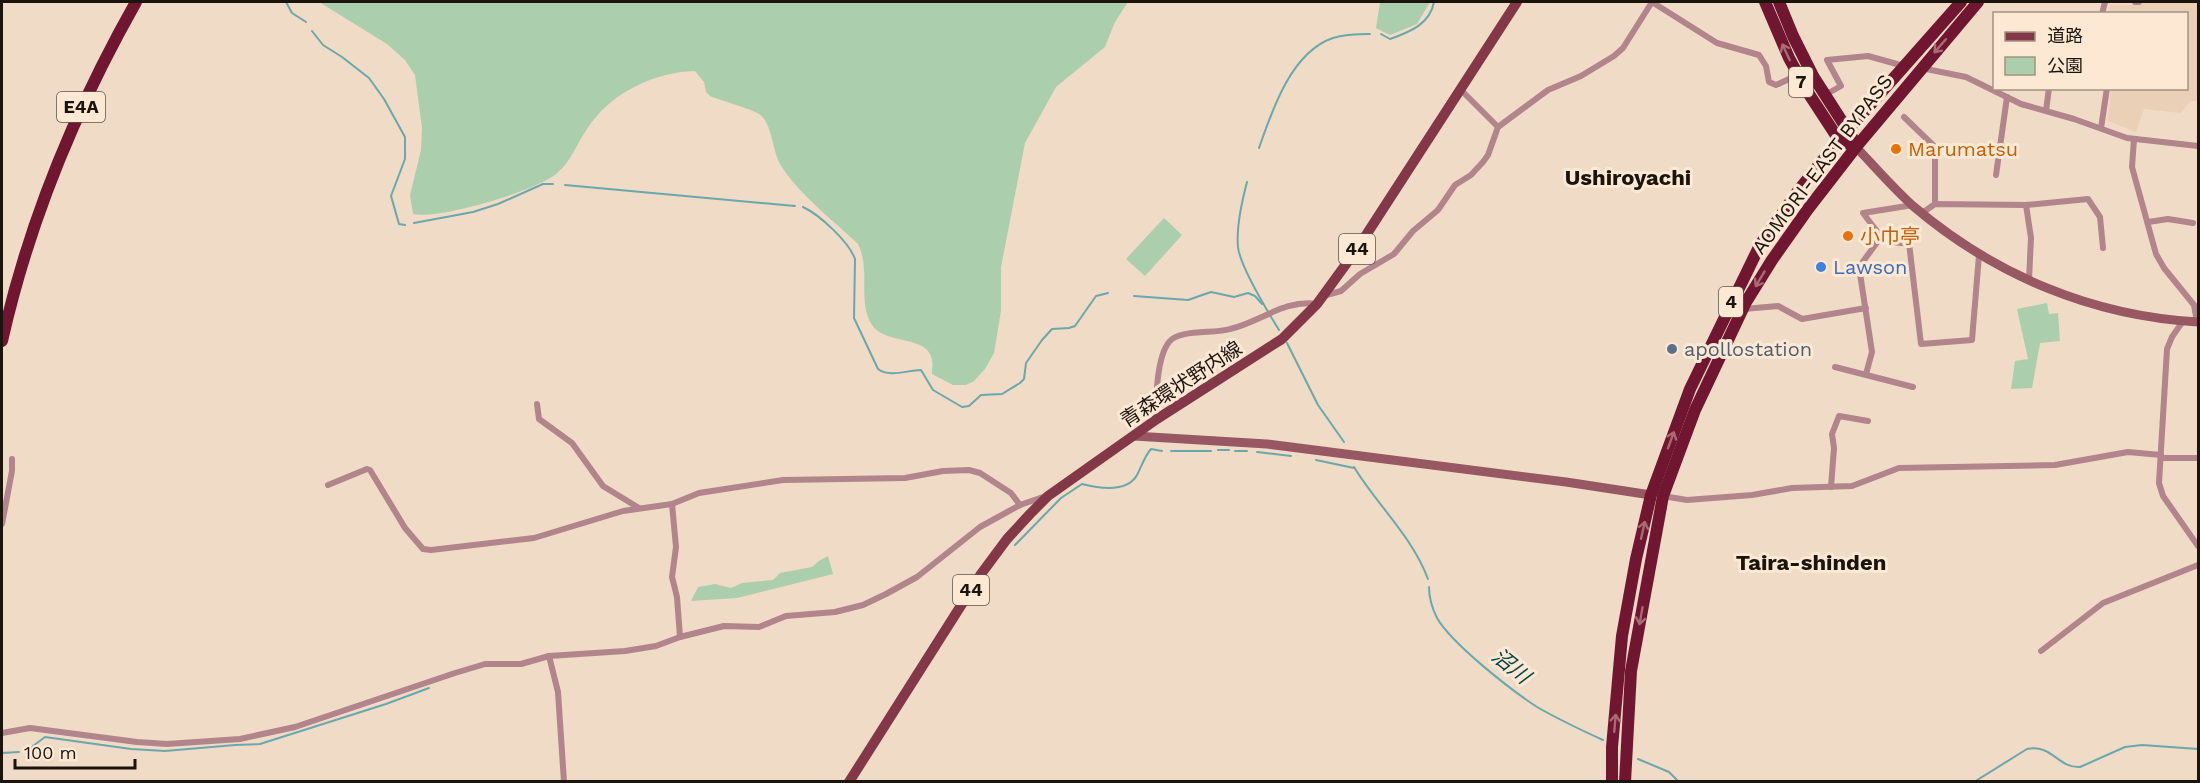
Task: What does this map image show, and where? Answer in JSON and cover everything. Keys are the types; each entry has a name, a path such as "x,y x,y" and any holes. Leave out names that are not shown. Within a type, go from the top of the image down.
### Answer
{"highway":[{"name":"E4A","path":"2,341 36,218 84,100 109,49 136,2"},
{"name":"7","path":"1765,2 1798,75 1839,140"},
{"name":"7","path":"1779,2 1802,54 1856,147"},
{"name":"AOMORI-EAST BYPASS","path":"1612,782 1612,747 1622,636 1636,559 1690,389 1760,245 1798,191 1839,140 1961,2"},
{"name":"AOMORI-EAST BYPASS","path":"1625,782 1631,671 1657,496 1695,410 1743,309 1772,260 1856,147 1978,2"},
{"path":"1839,140 1856,147"}],"main road":[{"name":"青森環状野内線","path":"849,782 981,574 1007,539 1048,496 1157,419 1282,339 1320,300 1357,249 1517,2"}],"street":[{"path":"1157,419 1155,398 1158,377 1167,344 1173,338 1182,334 1211,333 1232,329 1289,305 1320,300 1341,291 1360,274 1394,254 1413,231 1438,210 1455,185 1471,175 1483,162 1488,155 1498,127 1548,90 1581,76 1614,56 1623,48 1652,2 1717,43 1759,55 1766,66 1769,82 1776,85 1798,75"},
{"path":"1825,95 1841,86 1827,60 1868,56 1904,66"},
{"path":"1921,68 1966,77 2020,104 2134,139 2199,146"},
{"path":"1460,89 1498,127"},
{"path":"2046,111 2049,90"},
{"path":"2101,128 2107,90"},
{"path":"1996,175 2007,97"},
{"path":"1904,117 1935,147 1935,204"},
{"path":"1856,147 1877,171 1922,213 1992,263 2064,296 2104,308 2161,319 2198,322 2194,305 2164,268 2156,254 2132,167 2134,139"},
{"path":"1922,213 1935,204 2026,205 2088,199 2100,217 2103,248"},
{"path":"1913,205 1863,213 1881,237 1895,244 1909,243 1921,344 1972,340 1979,255"},
{"path":"2026,205 2031,238 2029,280"},
{"path":"2148,222 2168,219 2193,223"},
{"path":"1866,374 1872,352 1859,267 1881,237"},
{"path":"1743,309 1778,306 1802,319 1866,308"},
{"path":"2183,321 2167,349 2159,483 2163,496 2199,546"},
{"path":"1835,367 1913,387"},
{"path":"537,404 539,419 572,443 603,486 639,508"},
{"path":"1831,487 1834,448 1832,434 1839,416 1868,421"},
{"path":"1134,436 1267,444 1566,482 1687,500 1752,495 1792,488 1851,486 1899,468 2055,465 2128,452 2199,458"},
{"path":"2,524 12,471 12,459"},
{"path":"328,485 369,470 410,536 423,549 431,550 534,538 622,511 672,504 699,493 783,480 905,478 943,471 969,470 980,473 1011,493 1020,505"},
{"path":"2,733 30,728 167,744 240,739 295,727 485,664 521,664 549,656 626,651 656,646 680,637 724,626 759,627 786,616 835,612 863,605 917,577 980,526 1020,505 1048,496"},
{"path":"672,504 676,547 672,577 677,597 680,637"},
{"path":"2041,651 2103,603 2199,565"},
{"path":"549,656 558,692 564,782"}],"shaded area":[{"path":"2144,2 2198,2 2198,101 2190,101 2181,113 2144,109 2136,132 2108,121 2111,90 2188,90 2188,12 2109,12 2110,5 2141,5"}],"green space":[{"path":"319,2 1128,2 1115,22 1105,47 1056,87 1025,143 1001,267 1001,311 994,353 985,369 974,381 966,385 953,385 932,374 932,360 929,352 923,347 886,335 872,325 865,306 864,264 858,244 806,196 788,175 777,158 767,123 763,118 749,109 710,96 706,92 704,82 695,71 664,75 620,95 597,116 561,169 545,181 486,203 443,213 413,214 410,195 421,150 422,128 415,75 405,60 387,44"},
{"path":"1380,2 1430,2 1417,24 1390,35 1376,28"},
{"path":"1164,218 1182,235 1145,276 1126,259"},
{"path":"2047,303 2049,314 2058,313 2060,341 2040,343 2032,388 2011,389 2015,361 2028,359 2017,309"},
{"path":"828,556 833,574 737,598 691,601 698,587 715,584 731,588 742,583 773,580 780,573 812,567"}],"waterway":[{"path":"286,2 292,13 306,22"},
{"path":"1381,34 1390,39 1412,30 1424,22 1434,2"},
{"path":"312,31 323,45 369,78 384,99 405,137 405,159 391,196 399,224 405,225"},
{"path":"1259,148 1285,84 1306,56 1318,45 1333,38 1370,34"},
{"path":"1247,182 1241,206 1238,247 1249,277 1279,330"},
{"path":"414,223 473,212 498,204 543,184 553,184"},
{"path":"565,185 795,206"},
{"path":"803,207 833,230 852,252 855,259 854,318 878,369 888,373 921,370 933,390 962,407 969,406 981,395 1002,394 1020,383 1024,379 1026,363 1052,329 1075,326 1096,296 1108,293"},
{"path":"1134,296 1188,300 1211,292 1234,297 1248,293 1255,296 1262,304"},
{"name":"沼川","path":"1287,343 1318,405 1344,442"},
{"path":"1015,545 1061,498 1082,484 1104,488 1126,485 1137,475 1151,449 1162,451"},
{"path":"1218,450 1229,450"},
{"path":"1171,451 1211,451"},
{"path":"1235,451 1247,451"},
{"path":"1257,452 1291,456"},
{"path":"1316,460 1354,468"},
{"name":"沼川","path":"1354,467 1404,535 1428,579"},
{"name":"沼川","path":"1429,587 1431,603 1437,618 1455,640 1483,666 1537,707 1603,740"},
{"path":"25,752 45,737 131,749 165,751 260,744 429,688"},
{"path":"1974,782 2027,749 2043,750 2066,764 2080,767 2125,747 2142,745 2198,749"},
{"path":"2,753 19,752"},
{"name":"沼川","path":"1638,759 1669,772 1679,782"}],"place":[{"name":"Marumatsu","path":"1896,149"},
{"name":"小巾亭","path":"1848,236"},
{"name":"Lawson","path":"1821,267"},
{"name":"apollostation","path":"1672,349"}],"district":[{"name":"Ushiroyachi","path":"1628,177"},
{"name":"Taira-shinden","path":"1811,562"}]}
